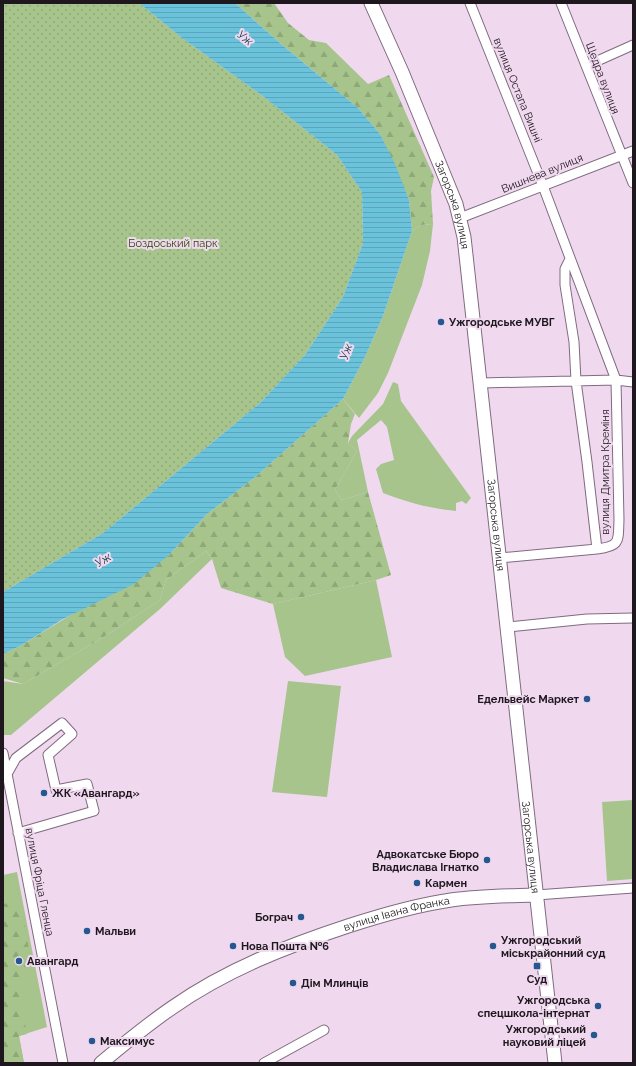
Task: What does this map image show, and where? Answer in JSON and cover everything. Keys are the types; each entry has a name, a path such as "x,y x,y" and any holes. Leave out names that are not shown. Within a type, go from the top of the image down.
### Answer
{"street":[{"name":"Загорська вулиця","path":"372,3 430,138 456,204 464,237 555,1063"},
{"name":"вулиця Остапа Вишні","path":"470,3 543,186 570,259"},
{"name":"Щедра вулиця","path":"561,3 633,183"},
{"path":"586,66 633,46"},
{"name":"Вишнева вулиця","path":"460,218 633,151"},
{"name":"вулиця Дмитра Креміня","path":"500,558 610,548 615,544 618,538 619,471 616,380 570,259"},
{"name":"вулиця Дмитра Креміня","path":"570,259 565,269 565,286 574,342 576,381 597,550"},
{"path":"481,383 616,380 633,382"},
{"path":"508,627 587,619 633,618"},
{"path":"7,774 16,758 62,723 72,734 48,755 56,790 87,784 94,811 18,833"},
{"name":"вулиця Фріца Гленца","path":"3,753 62,1063"},
{"name":"вулиця Івана Франка","path":"101,1063 136,1034 174,1006 233,972 278,951 362,922 428,904 451,900 478,897 536,895 633,888"},
{"path":"264,1063 324,1030"}],"green space":[{"name":"Боздоський парк","path":"3,3 139,3 182,38 264,97 337,155 362,192 363,243 343,297 305,355 260,403 103,533 3,592"},
{"path":"235,3 274,3 288,23 309,40 326,43 368,84 389,75 434,177 431,191 433,224 421,225 412,231 409,200 380,134 358,108 281,44"},
{"path":"433,224 430,251 422,285 388,373 378,393 359,418 343,399 365,357 383,316 412,231 421,225"},
{"path":"393,382 398,384 401,401 471,498 466,504 462,501 456,503 456,511 419,505 383,493 376,469 381,464 394,460 387,427 381,420 357,440 368,492 342,500 335,490 357,451 348,443 352,436 383,404"},
{"path":"343,399 355,414 351,424 348,443 357,451 335,490 342,500 368,492 391,575 376,580 273,604 221,588 212,559 206,551 166,580 160,600 107,635 23,684 3,678 3,654 20,646 169,555 207,514 254,478"},
{"path":"206,551 212,559 160,609 11,735 4,735 3,681 23,684 107,635 160,600 166,580"},
{"path":"376,580 392,657 305,676 285,657 273,604"},
{"path":"288,681 341,686 327,797 272,792"},
{"path":"633,800 633,879 607,881 602,802"},
{"name":"Авангард","path":"17,872 47,1027 19,1036 24,1063 3,1063 3,875"},
{"name":"Авангард","path":"20,901 34,977 17,982 27,1034 19,1036 24,1063 3,1063 3,904"}],"water":[{"name":"Уж","path":"139,3 235,3 281,44 358,108 380,134 395,164 409,200 412,231 383,316 365,357 343,399 254,478 207,514 169,555 134,584 63,619 20,646 3,654 3,592 103,533 260,403 305,355 343,297 363,243 362,192 337,155 264,97 182,38"}],"place":[{"name":"Ужгородське МУВГ","path":"441,322"},
{"name":"Едельвейс Маркет","path":"587,699"},
{"name":"ЖК «Авангард»","path":"44,793"},
{"name":"Адвокатське Бюро Владислава Ігнатко","path":"487,860"},
{"name":"Кармен","path":"417,883"},
{"name":"Бограч","path":"301,917"},
{"name":"Мальви","path":"87,931"},
{"name":"Нова Пошта №6","path":"233,946"},
{"name":"Ужгородський міськрайонний суд","path":"493,946"},
{"name":"Авангард","path":"19,961"},
{"name":"Суд","path":"537,966"},
{"name":"Дім Млинців","path":"293,983"},
{"name":"Ужгородська спецшкола-інтернат","path":"598,1006"},
{"name":"Ужгородський науковий ліцей","path":"594,1035"},
{"name":"Максимус","path":"92,1041"}]}
